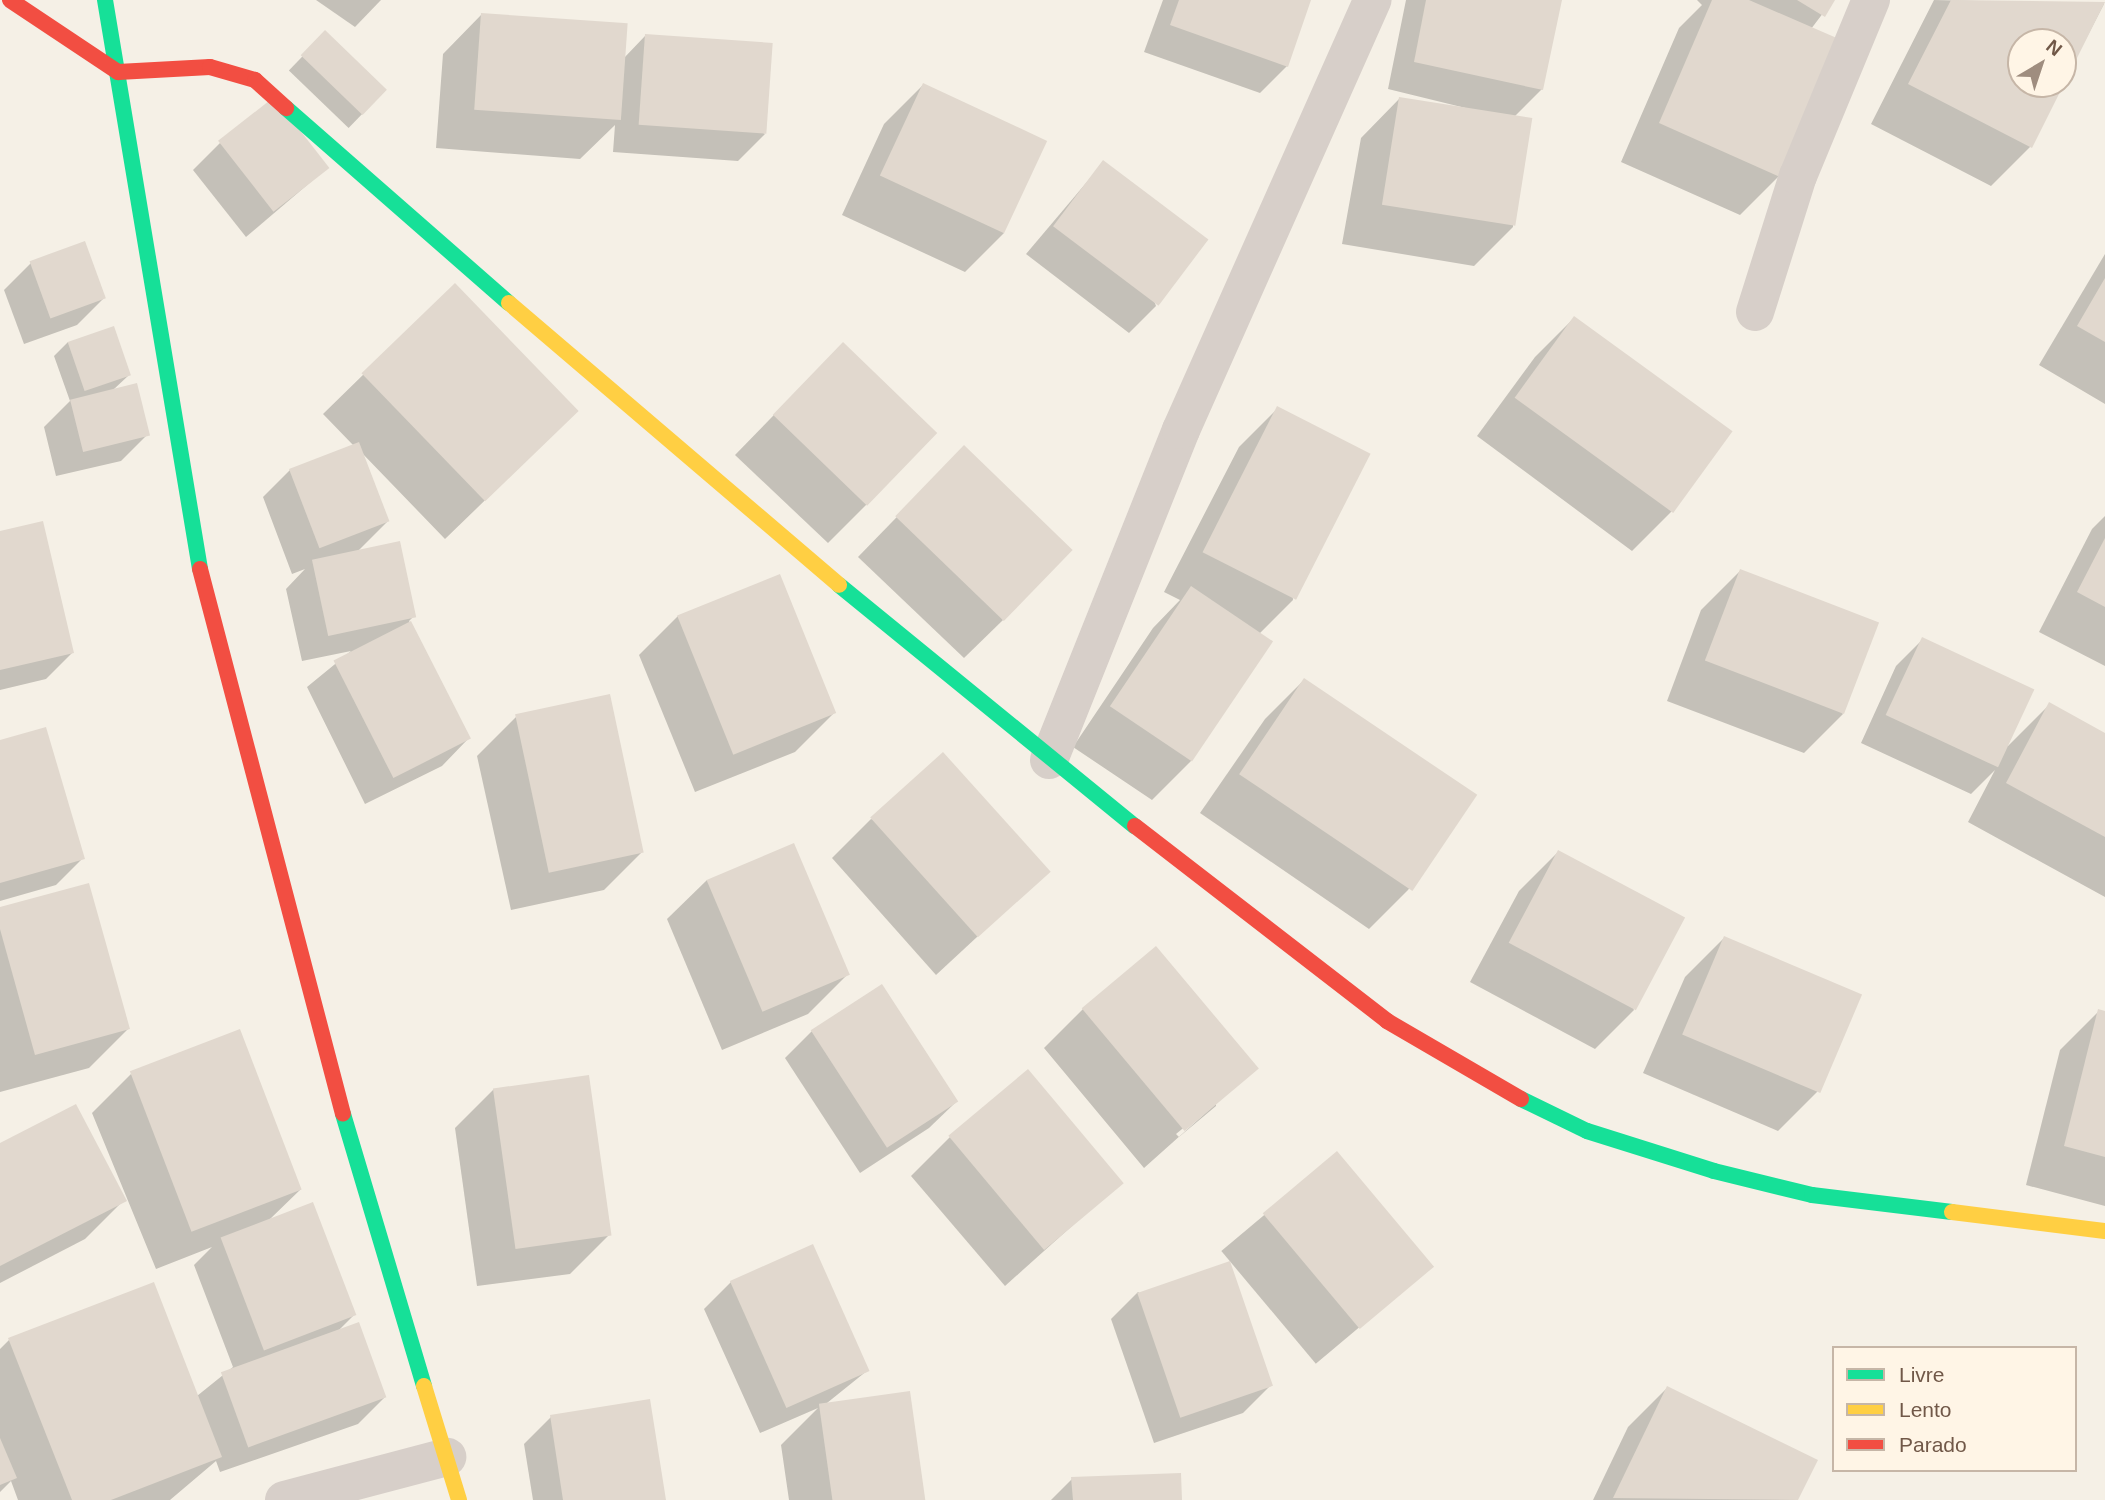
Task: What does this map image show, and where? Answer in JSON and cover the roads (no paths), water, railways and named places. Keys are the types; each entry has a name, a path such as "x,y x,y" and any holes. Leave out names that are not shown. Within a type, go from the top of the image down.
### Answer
{"street":[{"path":"10,0 118,72 210,67 255,80 665,440 1049,760 1387,1021 1468,1073 1587,1131 1812,1195 2105,1231"},
{"path":"106,0 195,550 355,1158 459,1500"},
{"path":"1049,760 1181,430 1372,0"},
{"path":"1755,312 1798,176 1871,0"},
{"path":"284,1500 447,1457"}]}
